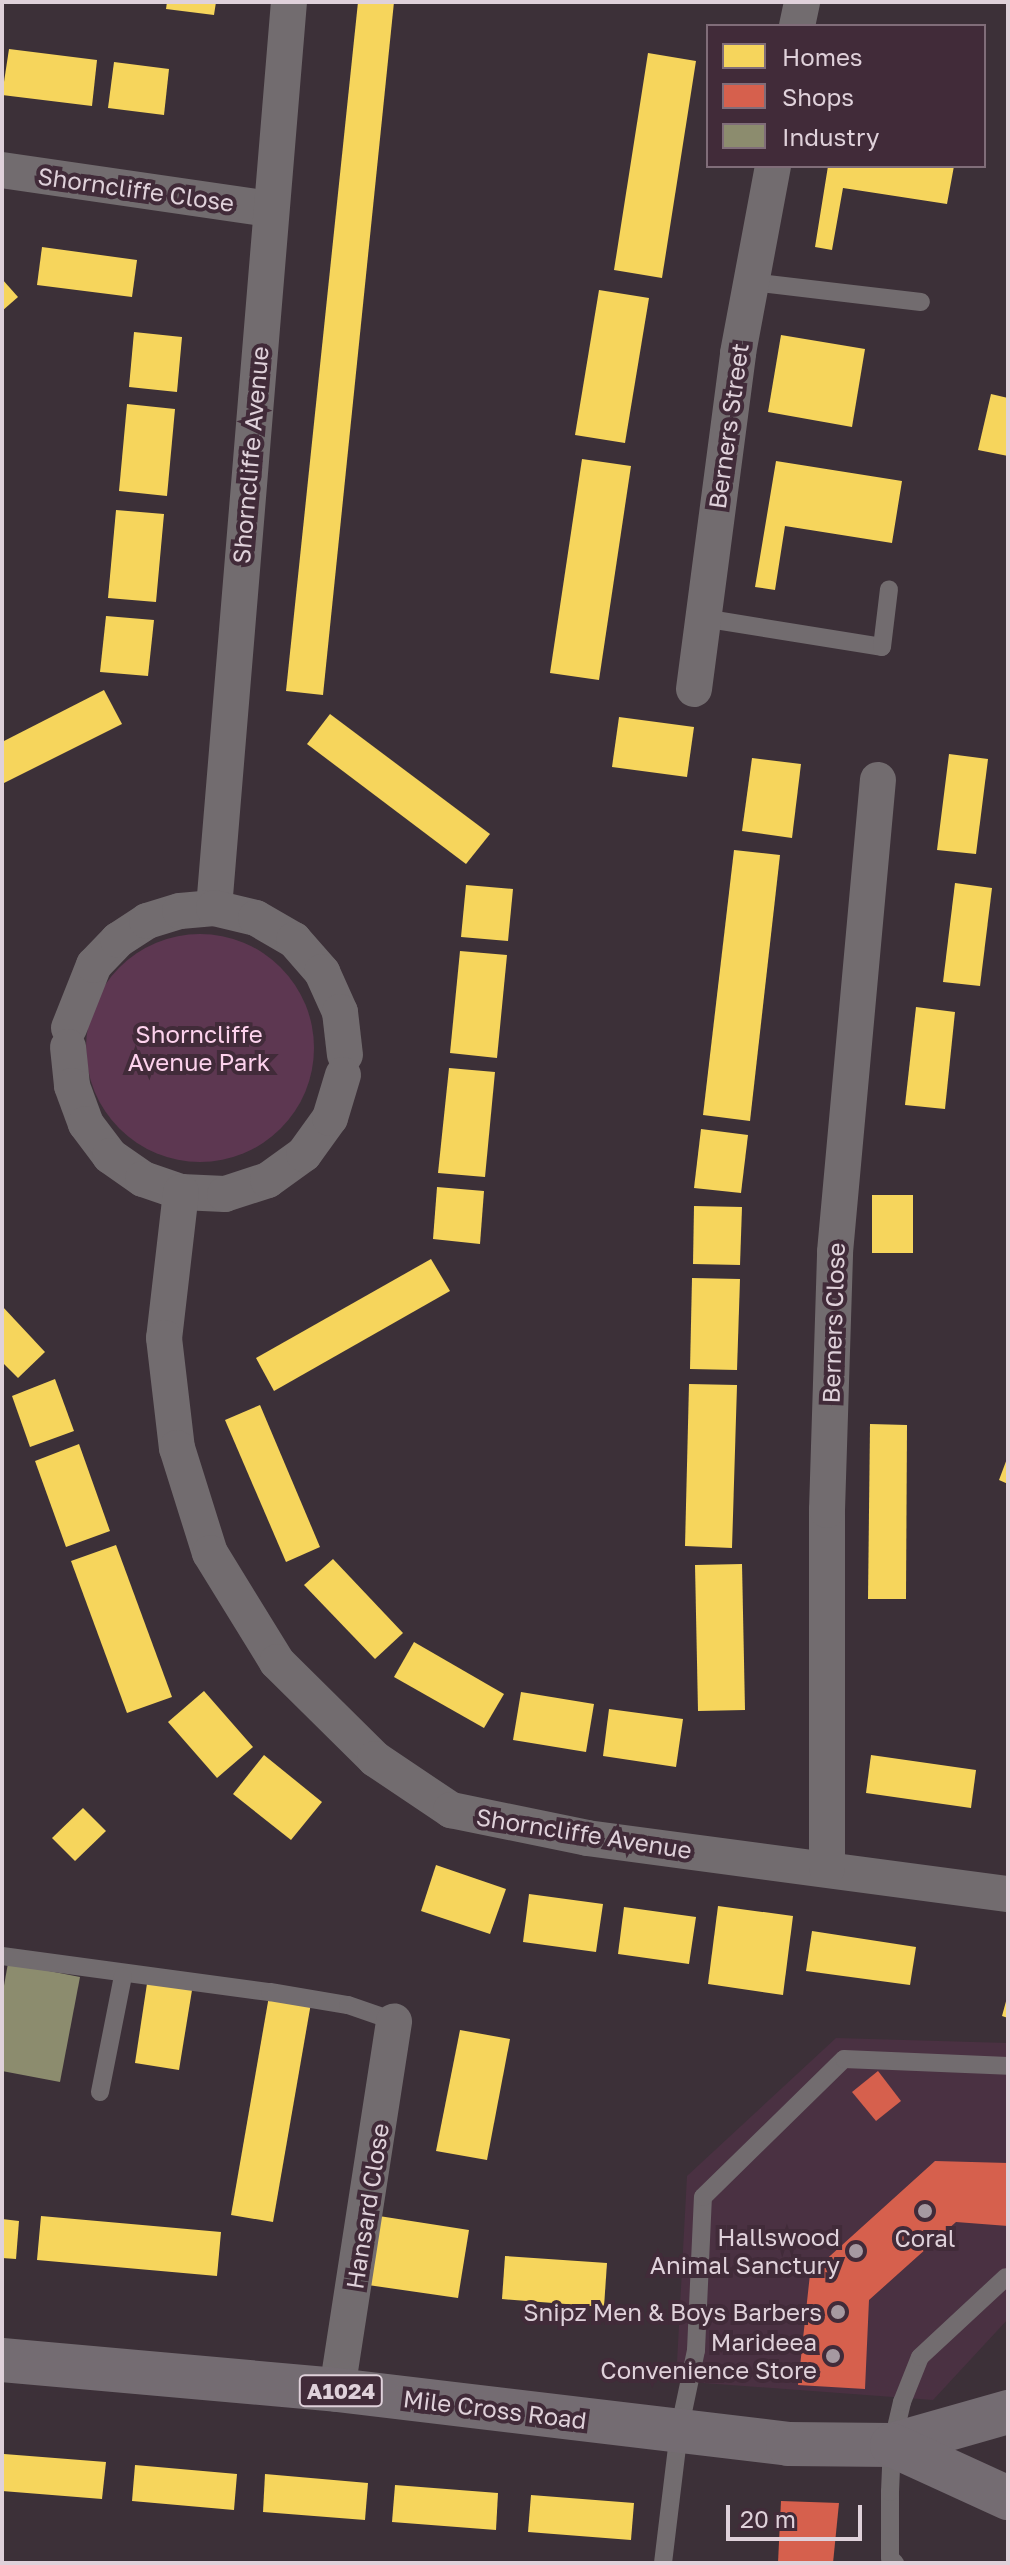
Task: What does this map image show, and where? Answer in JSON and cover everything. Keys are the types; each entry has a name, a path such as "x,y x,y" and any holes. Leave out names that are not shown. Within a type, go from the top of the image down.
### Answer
{"main road":[{"name":"Mile Cross Road","path":"2,2360 337,2390 788,2444 892,2445 1008,2412"},
{"name":"Mile Cross Road","path":"892,2445 1008,2498"}],"street":[{"name":"Shorncliffe Avenue","path":"214,908 269,209 289,2"},
{"path":"797,24 802,2"},
{"name":"Berners Street","path":"694,689 751,282 773,168"},
{"name":"Shorncliffe Close","path":"2,170 269,209"},
{"name":"Berners Close","path":"827,1868 827,1510 835,1252 878,780"},
{"path":"214,908 256,918 294,940 322,972 340,1012 344,1065 330,1118 304,1154 268,1180 239,1189 181,1192 143,1179 110,1156 86,1124 72,1086 68,1037 94,965 118,940 147,921 214,908"},
{"name":"Shorncliffe Avenue","path":"181,1192 164,1338 177,1448 210,1553 277,1662 375,1759 451,1810 587,1838 1008,1894"},
{"name":"Hansard Close","path":"337,2390 394,2021"}],"lane":[{"path":"751,282 921,302"},
{"path":"703,618 882,647 889,589"},
{"path":"2,1956 123,1976 286,1994 348,2005 394,2021"},
{"path":"100,2092 123,1976"},
{"path":"663,2563 679,2431 696,2350 703,2197 844,2059 1008,2066"},
{"path":"895,2563 890,2558 892,2445 920,2357 1006,2277"}],"shaded area":[{"path":"836,2038 1008,2043 1008,2319 933,2400 676,2381 687,2176"}],"green space":[{"name":"Shorncliffe Avenue Park","path":"200,934 244,942 281,967 306,1004 314,1048 306,1092 281,1129 244,1154 200,1162 156,1154 119,1129 94,1092 86,1048 94,1004 119,967 156,942"}],"building: Homes":[{"path":"167,2 216,2 214,15 166,9"},
{"path":"358,2 394,2 323,695 286,691"},
{"path":"9,49 97,60 92,106 2,95"},
{"path":"648,53 696,61 662,278 614,270"},
{"path":"114,62 169,69 164,115 108,108"},
{"path":"828,168 954,168 947,204 843,188 832,250 815,247"},
{"path":"42,247 137,260 132,297 37,285"},
{"path":"2,279 18,297 2,311"},
{"path":"599,290 649,298 625,443 575,435"},
{"path":"134,332 182,337 177,392 129,387"},
{"path":"781,335 865,349 852,427 768,412"},
{"path":"991,394 1008,398 1008,456 978,450"},
{"path":"127,404 175,409 167,496 119,491"},
{"path":"582,459 631,466 599,680 550,673"},
{"path":"776,461 902,481 892,543 785,526 775,590 755,587"},
{"path":"116,510 164,514 156,602 108,598"},
{"path":"106,616 154,620 148,676 100,672"},
{"path":"104,690 122,724 2,784 2,742"},
{"path":"330,714 490,834 466,864 307,744"},
{"path":"619,717 694,727 687,777 612,767"},
{"path":"949,754 988,759 976,854 937,850"},
{"path":"752,758 801,764 792,838 742,831"},
{"path":"734,850 780,855 750,1121 703,1115"},
{"path":"955,883 992,888 980,986 943,982"},
{"path":"466,885 513,889 508,941 461,937"},
{"path":"460,951 507,955 497,1058 450,1053"},
{"path":"916,1007 955,1012 945,1109 905,1105"},
{"path":"449,1068 495,1072 485,1177 438,1173"},
{"path":"701,1129 748,1135 741,1193 694,1188"},
{"path":"437,1187 484,1191 480,1244 433,1239"},
{"path":"872,1195 913,1195 913,1253 872,1253"},
{"path":"694,1206 742,1207 740,1265 693,1264"},
{"path":"431,1259 450,1291 274,1391 256,1358"},
{"path":"692,1278 740,1279 737,1370 690,1369"},
{"path":"2,1306 45,1352 18,1378 2,1362"},
{"path":"55,1379 74,1431 30,1447 12,1396"},
{"path":"689,1384 737,1385 732,1548 685,1546"},
{"path":"260,1405 320,1547 286,1562 225,1420"},
{"path":"870,1424 907,1425 906,1599 868,1599"},
{"path":"79,1444 110,1531 66,1547 35,1461"},
{"path":"1008,1456 1008,1484 999,1480"},
{"path":"116,1545 172,1697 127,1713 71,1561"},
{"path":"333,1559 403,1633 375,1659 304,1585"},
{"path":"742,1564 745,1710 698,1711 695,1565"},
{"path":"414,1642 504,1694 484,1728 394,1677"},
{"path":"204,1691 253,1747 217,1778 168,1722"},
{"path":"521,1692 594,1704 586,1752 513,1740"},
{"path":"609,1709 683,1719 676,1767 603,1756"},
{"path":"264,1755 322,1802 291,1840 233,1794"},
{"path":"871,1755 976,1770 971,1808 866,1793"},
{"path":"83,1808 106,1831 75,1861 52,1838"},
{"path":"436,1865 506,1889 490,1934 421,1911"},
{"path":"529,1894 603,1904 596,1952 523,1942"},
{"path":"718,1906 793,1916 783,1995 708,1984"},
{"path":"624,1907 696,1917 689,1964 618,1954"},
{"path":"812,1931 916,1947 910,1985 806,1971"},
{"path":"148,1977 193,1984 179,2070 135,2063"},
{"path":"1008,1994 1008,2018 1002,2016"},
{"path":"269,1996 311,2003 273,2222 231,2215"},
{"path":"460,2030 510,2039 487,2160 436,2151"},
{"path":"41,2216 221,2232 217,2276 37,2260"},
{"path":"379,2216 469,2230 458,2298 368,2285"},
{"path":"2,2219 19,2221 16,2259 2,2258"},
{"path":"505,2256 607,2263 604,2307 502,2299"},
{"path":"4,2454 106,2462 102,2499 2,2491"},
{"path":"135,2465 237,2474 234,2510 132,2501"},
{"path":"265,2474 368,2483 365,2520 263,2512"},
{"path":"395,2485 498,2493 496,2530 392,2522"},
{"path":"531,2495 634,2503 631,2540 528,2532"}],"building: Shops":[{"path":"878,2071 901,2101 876,2121 852,2092"},
{"path":"935,2161 1008,2163 1008,2226 956,2222 869,2300 865,2389 798,2385 810,2274"},
{"path":"781,2501 839,2503 833,2563 778,2563"}],"building: Industry":[{"path":"8,1963 80,1977 60,2082 2,2071 2,1997"}],"place":[{"name":"Coral","path":"925,2211"},
{"name":"Hallswood Animal Sanctury","path":"856,2251"},
{"name":"Snipz Men & Boys Barbers","path":"838,2312"},
{"name":"Marideea Convenience Store","path":"833,2356"}]}
